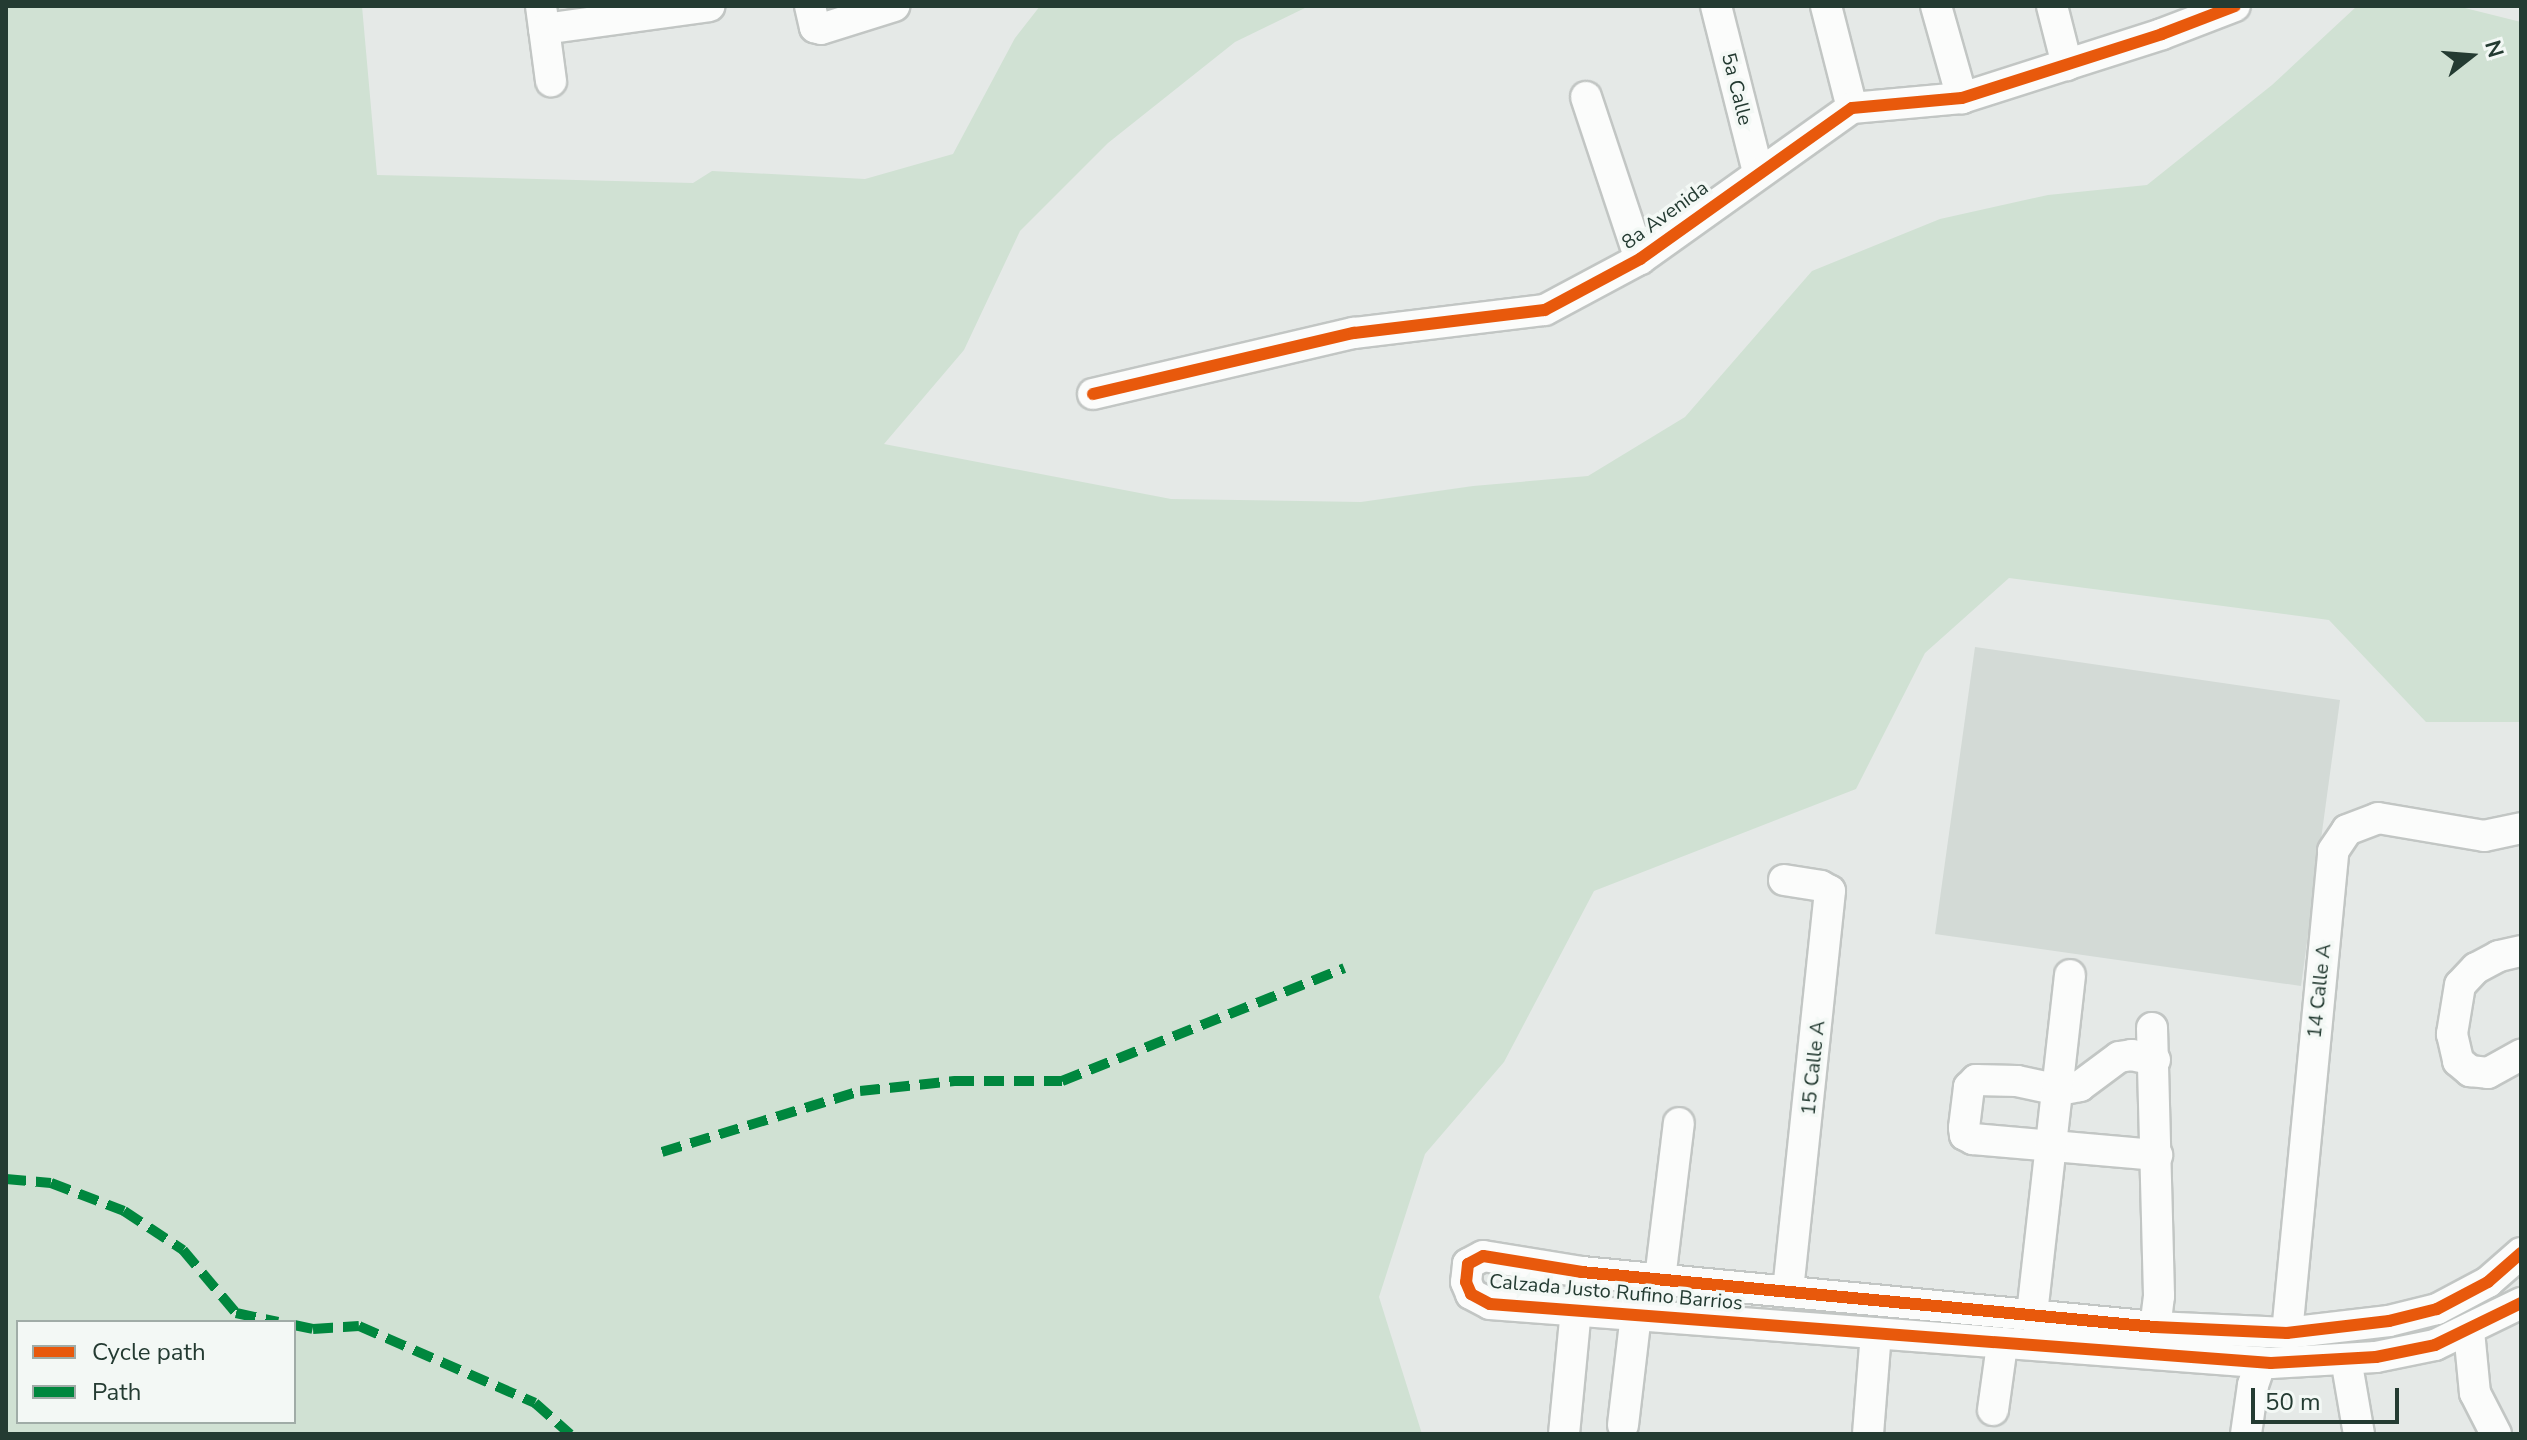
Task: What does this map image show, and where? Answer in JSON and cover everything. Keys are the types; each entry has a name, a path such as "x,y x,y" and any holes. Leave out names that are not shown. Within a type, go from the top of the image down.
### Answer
{"street":[{"path":"551,81 542,18 709,6"},
{"path":"810,6 815,27 821,29 894,6"},
{"name":"5a Calle","path":"1716,6 1758,172"},
{"path":"1826,6 1852,108"},
{"path":"1936,6 1962,98"},
{"path":"2052,6 2067,65"},
{"name":"8a Avenida","path":"1093,394 1354,333 1545,310 1640,259 1758,172 1852,108 1962,98 2067,65 2158,20 2235,6"},
{"path":"1586,97 1640,259"},
{"name":"14 Calle A","path":"2287,1333 2333,851 2347,830 2378,818 2484,836 2521,828"},
{"name":"15 Calle A","path":"1784,880 1821,886 1830,891 1788,1292"},
{"path":"2521,951 2499,956 2476,968 2460,985 2452,1034 2458,1061 2470,1071 2488,1073 2521,1055"},
{"path":"2032,1314 2070,975"},
{"path":"2152,1028 2159,1296 2155,1327"},
{"path":"2155,1060 2132,1055 2119,1057 2080,1086 2059,1090 1986,1078 1976,1080 1969,1087 1965,1135 1973,1139 2052,1148 2157,1155"},
{"path":"1660,1279 1679,1123"},
{"name":"Calzada Justo Rufino Barrios","path":"2521,1253 2488,1282 2437,1309 2389,1321 2287,1333 2155,1327 1788,1292 1582,1272 1483,1256 1468,1264 1466,1282 1478,1300 1490,1304 2002,1345 2261,1362 2346,1359 2435,1345 2521,1303"},
{"path":"1703,1321 1705,1283"},
{"path":"1564,1434 1576,1309"},
{"path":"1623,1425 1636,1315"},
{"path":"2089,1351 2091,1320"},
{"path":"2469,1331 2475,1393 2496,1434"},
{"path":"1868,1434 1876,1333"},
{"path":"1993,1410 2002,1345"},
{"path":"2346,1359 2359,1434"},
{"path":"2246,1434 2253,1385 2261,1362"}],"shaded area":[{"path":"1975,647 2340,700 2301,986 1935,934"}],"green space":[{"path":"6,6 362,6 377,175 693,183 712,171 865,179 953,154 1015,38 1040,6 1309,6 1235,42 1108,143 1020,231 964,350 884,444 1171,499 1361,502 1473,486 1588,476 1685,417 1812,271 1940,219 2048,195 2147,185 2272,85 2357,6 2461,7 2521,22 2521,722 2426,722 2329,620 2009,578 1925,653 1856,789 1594,891 1504,1062 1425,1154 1379,1297 1422,1434 6,1434"}],"marked path":[{"path":"662,1152 860,1091 954,1081 1062,1081 1344,968"},
{"path":"6,1179 51,1183 124,1211 183,1250 236,1313 269,1320"},
{"path":"296,1325 313,1329 359,1326 535,1403 570,1434"}],"cycle path":[{"path":"1093,394 1354,333 1545,310 1640,259 1852,108 1962,98 2162,34 2235,6"},
{"path":"2521,1253 2488,1282 2437,1309 2389,1321 2287,1333 2155,1327 1582,1272 1483,1256 1468,1264 1466,1282 1471,1294 1490,1304 2271,1363 2376,1357 2435,1345 2521,1303"}]}
